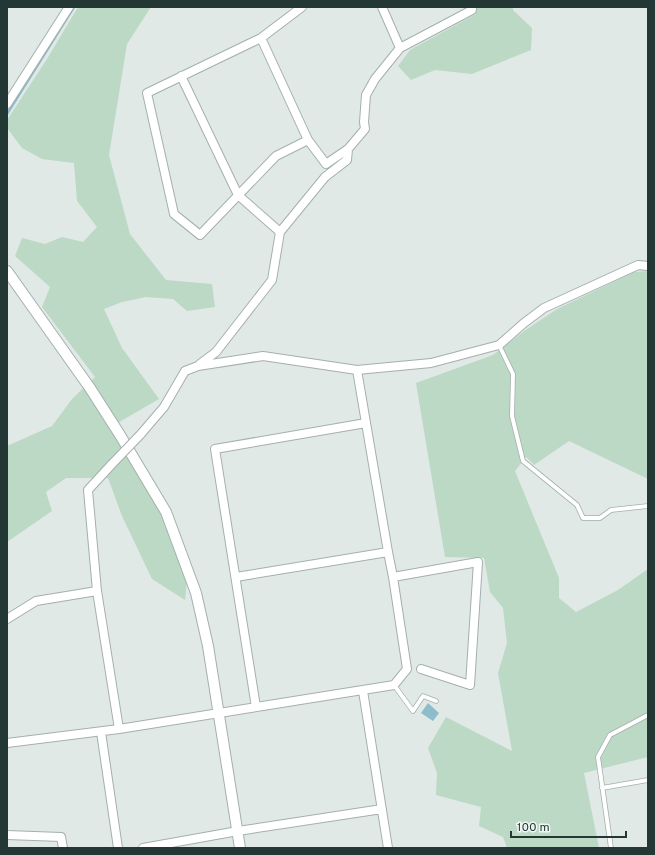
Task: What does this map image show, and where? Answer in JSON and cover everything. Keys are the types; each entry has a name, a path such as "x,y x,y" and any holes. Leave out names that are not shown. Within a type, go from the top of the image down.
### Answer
{"street":[{"path":"7,104 69,7"},
{"path":"302,7 261,38 147,92 174,214 200,235 276,156 308,140"},
{"path":"382,7 400,48"},
{"path":"261,38 308,140 326,164 348,149 365,129 364,122 366,95 376,79 400,48 472,10 472,7"},
{"path":"181,76 238,195 280,232"},
{"path":"198,366 216,352 272,280 280,232 325,177 346,160 348,149"},
{"path":"119,730 97,591 88,490 140,435 164,407 185,371 198,366 263,356 357,370 431,363 499,345 544,308 638,265 648,266"},
{"path":"7,271 90,388 166,512 196,593 208,646 240,848"},
{"path":"7,743 119,730 394,685 407,669 393,577 357,370"},
{"path":"256,707 215,449 366,423"},
{"path":"236,577 388,552"},
{"path":"393,577 478,562 470,685 421,669"},
{"path":"7,619 36,601 97,591"},
{"path":"363,691 388,848"},
{"path":"101,732 118,848"},
{"path":"143,848 238,831 382,809"},
{"path":"7,835 60,837 63,848"}],"lane":[{"path":"499,345 513,374 512,416 523,461 577,506 583,518 600,518 611,510 648,506"},
{"path":"394,685 413,711 423,696 436,700"},
{"path":"611,848 598,757 610,735 648,715"},
{"path":"602,788 648,780"}],"green space":[{"path":"78,7 151,7 127,44 109,155 130,234 166,280 212,284 215,307 187,311 173,299 146,297 122,302 104,309 122,348 159,399 109,428 157,504 187,580 185,600 152,579 122,516 108,478 66,478 46,492 52,511 7,542 7,446 52,426 72,399 95,377 42,307 50,287 15,256 22,238 45,244 62,237 83,242 97,227 77,201 74,163 42,159 22,148 7,128 7,120 47,59"},
{"path":"476,7 513,7 513,10 532,28 531,50 472,74 435,70 411,80 398,66 410,50 476,14"},
{"path":"648,271 648,479 569,441 534,465 526,457 515,471 559,578 559,598 576,612 618,590 648,569 648,757 584,773 599,848 507,848 503,837 479,826 481,807 436,795 437,773 428,748 446,717 512,751 498,673 507,643 503,608 490,592 484,558 445,557 416,383 493,355 527,329 557,309 634,272"}],"water":[{"path":"428,703 439,713 433,721 421,713"}],"waterway":[{"path":"7,114 74,7"}]}
